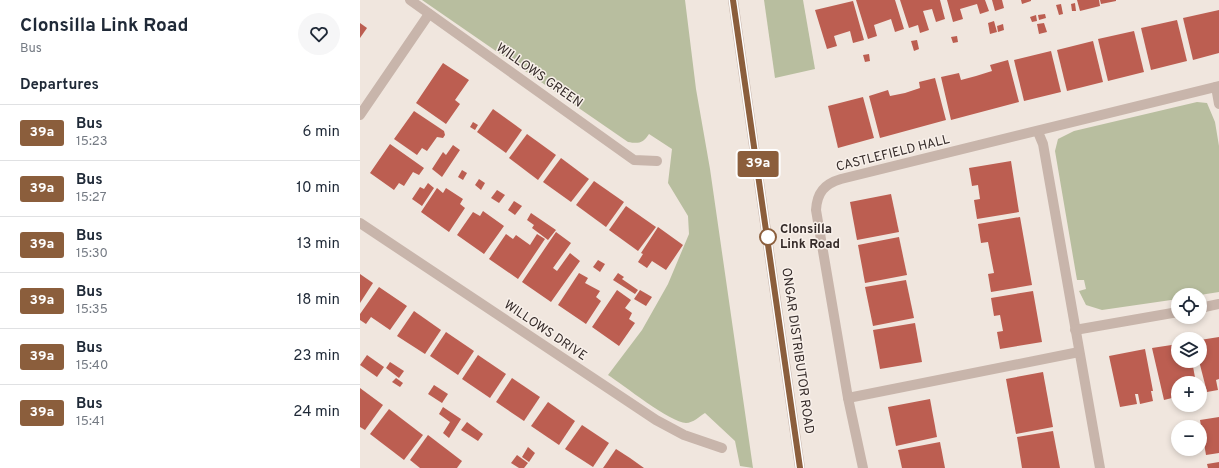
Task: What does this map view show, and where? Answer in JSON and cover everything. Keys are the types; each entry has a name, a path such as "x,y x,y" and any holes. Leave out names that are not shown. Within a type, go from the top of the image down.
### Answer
{"street":[{"name":"WILLOWS GREEN","path":"410,0 634,160 657,160"},
{"name":"ONGAR DISTRIBUTOR ROAD","path":"733,0 800,468"},
{"path":"360,115 429,14"},
{"name":"CASTLEFIELD HALL","path":"862,468 848,398 816,210 816,202 820,192 826,185 838,180 1038,132 1218,86 1219,104"},
{"path":"1038,132 1042,144 1100,468"},
{"name":"WILLOWS DRIVE","path":"360,223 656,420 684,435 722,448"},
{"path":"1207,307 1219,304"},
{"path":"1075,330 1171,313"},
{"path":"848,398 1079,352"}],"green space":[{"path":"422,0 685,0 696,89 710,169 753,468 740,466 735,441 705,413 689,423 679,421 658,410 608,375 642,330 668,284 689,234 688,216 668,183 672,149 649,134 640,142 628,142"},
{"path":"764,0 803,0 815,69 775,78"},
{"path":"1197,102 1207,103 1215,122 1219,146 1219,292 1207,294 1207,288 1171,288 1171,300 1102,310 1086,305 1079,291 1086,289 1084,280 1077,280 1055,151 1058,139 1074,131"}],"building":[{"path":"856,0 895,0 904,29 895,32 891,19 874,25 877,36 868,39"},
{"path":"900,0 940,0 945,19 936,22 932,9 923,11 929,30 920,33 918,25 909,28"},
{"path":"947,0 985,0 989,11 980,14 977,4 960,9 963,19 953,22"},
{"path":"992,0 1002,0 1004,8 995,11"},
{"path":"1021,0 1031,0 1031,1 1022,4"},
{"path":"1077,0 1099,0 1100,6 1080,11"},
{"path":"1100,0 1116,0 1116,1 1101,4"},
{"path":"853,1 864,40 853,43 850,31 834,36 837,46 827,49 815,10"},
{"path":"1075,3 1076,11 1072,11 1071,4"},
{"path":"1061,4 1063,14 1059,15 1056,5"},
{"path":"1219,10 1219,53 1193,60 1183,18"},
{"path":"1045,14 1046,18 1039,20 1038,15"},
{"path":"1036,15 1037,21 1032,22 1030,17"},
{"path":"1177,20 1187,61 1151,70 1141,28"},
{"path":"994,21 997,32 990,34 988,23"},
{"path":"360,23 367,28 360,38"},
{"path":"1044,23 1047,32 1039,34 1037,24"},
{"path":"1003,24 1004,30 998,32 997,26"},
{"path":"1134,31 1144,72 1108,81 1098,39"},
{"path":"957,36 958,42 953,43 951,37"},
{"path":"917,40 919,49 914,51 911,41"},
{"path":"1093,41 1103,82 1067,91 1057,50"},
{"path":"1051,51 1061,92 1024,101 1014,60"},
{"path":"869,54 870,61 865,62 863,55"},
{"path":"1008,60 1019,102 951,120 941,77 959,73 961,80 992,71 990,65"},
{"path":"443,63 469,80 455,100 460,104 446,124 416,103"},
{"path":"935,78 946,120 880,138 869,96 888,90 890,96 905,93 920,88 919,82"},
{"path":"863,97 874,138 838,148 828,106"},
{"path":"493,109 522,130 506,153 477,132"},
{"path":"414,111 444,131 445,135 443,138 437,137 427,151 422,148 417,155 394,139"},
{"path":"473,122 478,125 475,130 470,127"},
{"path":"527,134 556,155 538,180 509,158"},
{"path":"390,144 424,168 419,175 413,172 404,186 399,183 394,190 370,173"},
{"path":"453,145 460,150 442,177 432,169 443,152 446,155"},
{"path":"561,158 589,179 571,202 543,182"},
{"path":"1011,161 1019,212 977,219 974,200 980,199 978,185 972,186 969,168"},
{"path":"462,170 467,173 463,180 458,177"},
{"path":"479,179 485,183 481,190 475,185"},
{"path":"594,181 624,202 606,227 576,205"},
{"path":"428,183 434,188 422,206 412,199 420,187 424,189"},
{"path":"437,188 443,193 446,188 463,199 460,204 465,208 449,232 421,212"},
{"path":"497,190 505,195 499,203 491,198"},
{"path":"891,194 899,232 857,240 850,202"},
{"path":"514,201 522,206 515,215 508,210"},
{"path":"626,206 656,227 638,251 609,230"},
{"path":"483,211 504,226 484,254 457,235 473,212 480,216"},
{"path":"531,213 556,230 548,240 532,228 534,225 527,220"},
{"path":"1020,217 1032,285 991,292 988,274 994,273 988,242 981,243 978,224"},
{"path":"658,227 683,245 666,270 652,261 647,268 638,262 643,254 641,253"},
{"path":"556,232 571,243 553,268 557,271 570,253 580,261 551,302 522,282"},
{"path":"506,234 513,239 516,235 530,245 537,234 545,239 518,279 489,259"},
{"path":"899,237 907,275 865,283 858,245"},
{"path":"598,260 605,264 600,272 593,267"},
{"path":"579,273 588,278 585,283 600,291 596,297 601,301 586,324 558,305"},
{"path":"618,273 624,277 622,279 638,290 635,294 613,280"},
{"path":"360,274 373,283 360,303"},
{"path":"906,280 914,318 873,326 865,287"},
{"path":"379,287 407,306 390,330 371,317 366,324 360,320 360,314"},
{"path":"617,290 631,300 625,308 632,313 629,319 635,323 619,346 592,327"},
{"path":"640,290 652,297 646,306 634,299"},
{"path":"1033,291 1042,342 1000,349 997,332 1003,331 1000,315 994,316 991,298"},
{"path":"414,311 441,330 425,354 397,336"},
{"path":"915,323 922,362 880,369 873,330"},
{"path":"446,332 474,351 458,375 430,356"},
{"path":"1219,337 1219,379 1216,380 1218,390 1207,392 1207,376 1203,376 1201,368 1207,368 1207,339"},
{"path":"1171,345 1171,368 1193,368 1195,376 1171,376 1171,398 1164,400 1152,348"},
{"path":"1145,349 1153,391 1151,391 1153,401 1140,404 1138,394 1135,394 1137,404 1120,407 1109,356"},
{"path":"367,355 384,367 377,377 360,365"},
{"path":"478,355 506,374 490,398 462,379"},
{"path":"390,362 404,371 399,378 386,368"},
{"path":"1043,372 1053,427 1016,434 1006,379"},
{"path":"396,378 403,383 400,387 392,382"},
{"path":"512,378 540,397 524,421 496,402"},
{"path":"434,385 448,394 442,403 428,394"},
{"path":"360,388 383,405 365,430 360,427"},
{"path":"930,399 937,437 896,446 888,407"},
{"path":"548,402 575,421 559,445 531,426"},
{"path":"443,407 461,419 449,438 443,433 450,422 439,414"},
{"path":"389,409 423,435 404,460 370,434"},
{"path":"1219,417 1219,453 1207,455 1207,420 1200,420"},
{"path":"467,422 483,434 478,441 461,430"},
{"path":"582,425 609,443 593,467 565,449"},
{"path":"1053,431 1060,468 1022,468 1017,437"},
{"path":"428,435 462,461 457,468 420,468 410,460"},
{"path":"940,442 945,468 902,468 898,450"},
{"path":"528,447 535,453 529,462 522,457"},
{"path":"616,449 630,458 644,468 603,468"},
{"path":"517,455 528,463 524,468 519,468 511,463"},
{"path":"1219,462 1219,468 1208,468 1207,464"}],"bus line":[{"name":"39a","path":"733,0 800,468"}],"place":[{"name":"Clonsilla Link Road","path":"768,237"}]}
